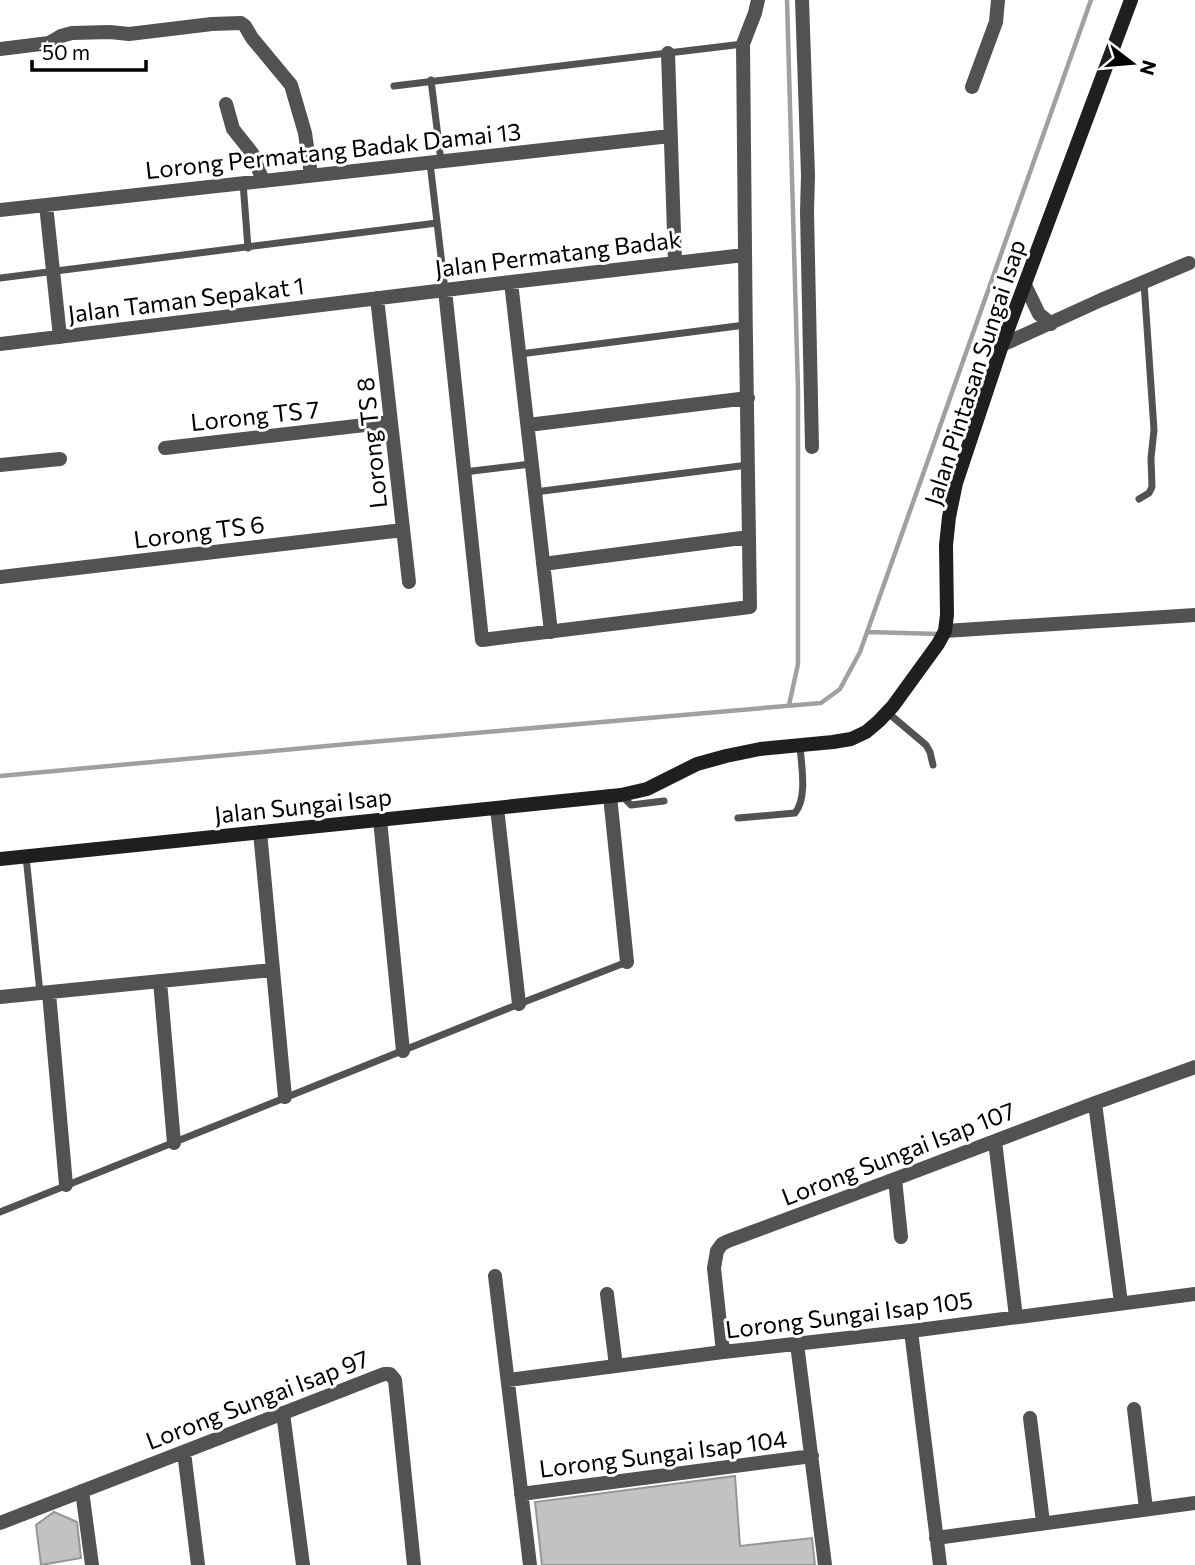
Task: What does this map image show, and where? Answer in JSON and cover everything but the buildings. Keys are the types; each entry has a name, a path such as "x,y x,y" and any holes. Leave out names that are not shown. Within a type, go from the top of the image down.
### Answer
{"street":[{"path":"445,290 482,640 750,607 743,44 758,0"},
{"path":"802,0 812,447"},
{"path":"972,87 996,22 998,0"},
{"name":"Jalan Pintasan Sungai Isap","path":"616,795 647,789 697,764 726,756 760,749 833,742 866,732 887,712 932,653 945,631 948,517 956,483 1002,345 1130,0"},
{"path":"0,49 49,43 72,33 129,34 240,23 291,85 305,133 311,175"},
{"path":"668,53 674,262"},
{"path":"226,104 233,128 252,153 263,181"},
{"name":"Lorong Permatang Badak Damai 13","path":"0,211 670,136"},
{"path":"47,205 60,337"},
{"name":"Jalan Permatang Badak","path":"377,299 744,255"},
{"path":"1002,345 1189,263"},
{"path":"511,282 551,632"},
{"path":"1025,285 1039,314 1051,324"},
{"name":"Jalan Taman Sepakat 1","path":"0,344 377,299"},
{"name":"Lorong TS 8","path":"377,299 409,582"},
{"path":"528,425 748,398"},
{"name":"Lorong TS 7","path":"165,448 391,422"},
{"path":"0,465 60,460"},
{"name":"Lorong TS 6","path":"0,577 403,530"},
{"path":"543,564 749,537"},
{"path":"945,631 1195,615"},
{"path":"616,795 627,962"},
{"name":"Jalan Sungai Isap","path":"0,859 616,795"},
{"path":"497,808 519,1003"},
{"path":"380,820 403,1051"},
{"path":"260,832 285,1097"},
{"path":"0,997 272,970"},
{"path":"160,981 174,1143"},
{"path":"45,993 66,1185"},
{"name":"Lorong Sungai Isap 107","path":"723,1352 713,1268 717,1251 722,1244 1195,1067"},
{"path":"1095,1103 1121,1303"},
{"path":"995,1141 1016,1317"},
{"path":"895,1179 901,1237"},
{"path":"495,1276 530,1565"},
{"path":"607,1294 617,1366"},
{"name":"Lorong Sungai Isap 105","path":"508,1380 1195,1294"},
{"path":"911,1331 940,1565"},
{"path":"797,1344 825,1565"},
{"name":"Lorong Sungai Isap 97","path":"0,1523 384,1374 390,1374 395,1380 414,1565"},
{"path":"1134,1409 1146,1509"},
{"path":"283,1413 303,1565"},
{"path":"1030,1418 1043,1522"},
{"path":"184,1452 198,1565"},
{"name":"Lorong Sungai Isap 104","path":"521,1494 812,1457"},
{"path":"82,1491 92,1565"},
{"path":"936,1538 1195,1503"}],"lane":[{"path":"394,86 743,44"},
{"path":"431,80 437,223 445,290"},
{"path":"243,183 248,248"},
{"path":"0,278 437,223"},
{"path":"1139,499 1149,493 1152,487 1154,430 1144,282"},
{"path":"520,354 746,325"},
{"path":"464,472 532,464"},
{"path":"535,492 749,465"},
{"path":"887,712 926,745 933,765"},
{"path":"738,818 795,813 803,797 800,745"},
{"path":"616,795 631,805 664,801"},
{"path":"26,856 45,993"},
{"path":"0,1212 627,962"}],"waterway":[{"path":"787,0 798,390 798,664 789,705"},
{"path":"0,776 821,703 840,689 860,652 1091,0"},
{"path":"868,632 939,634"}]}
